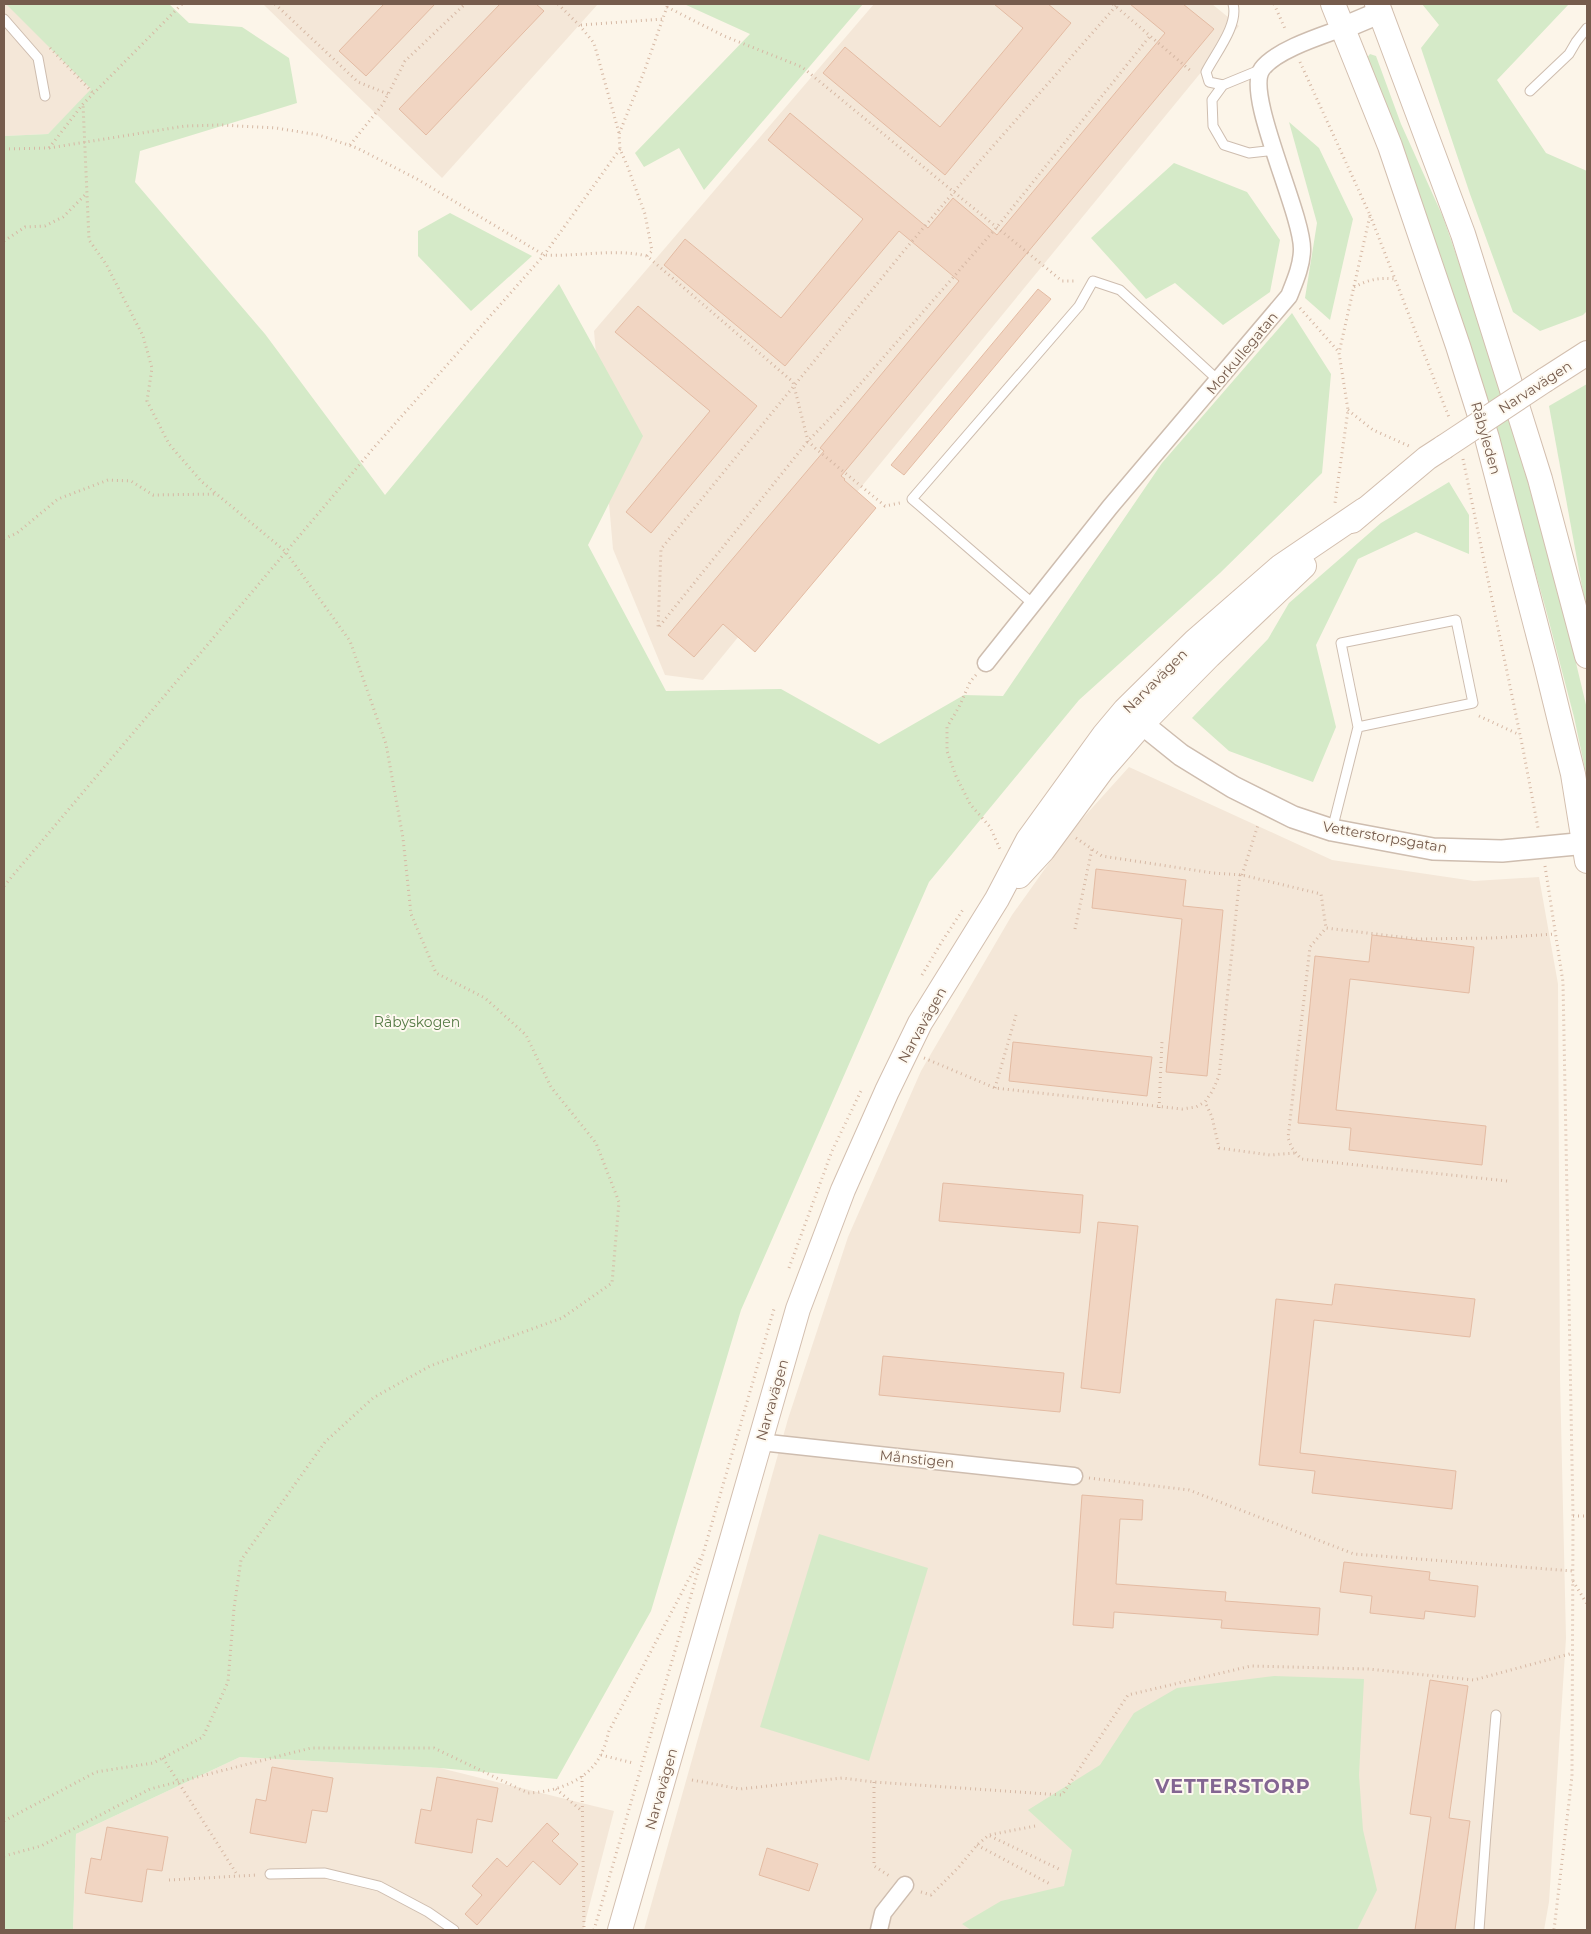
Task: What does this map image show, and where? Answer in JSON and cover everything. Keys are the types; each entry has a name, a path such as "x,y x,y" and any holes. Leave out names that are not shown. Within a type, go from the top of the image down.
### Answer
{"main road":[{"name":"Råbyleden","path":"1333,4 1390,146 1487,438 1544,655 1570,765 1586,849"},
{"path":"1379,8 1463,234 1540,479 1587,656"},
{"name":"Narvavägen","path":"620,1930 798,1308 843,1190 887,1090 920,1023 997,899 1028,840 1104,735 1134,717 1209,656 1364,510 1427,458 1587,353"},
{"name":"Narvavägen","path":"997,899 1043,850 1102,770 1134,717"}],"street":[{"path":"1262,69 1293,47 1343,28 1379,8"},
{"name":"Morkullegatan","path":"986,662 1110,507 1219,381 1289,296 1298,274 1302,248 1294,213 1261,105 1258,86 1262,69"},
{"name":"Vetterstorpsgatan","path":"1134,717 1181,755 1233,787 1293,818 1332,830 1433,849 1502,851 1586,849"},
{"name":"Månstigen","path":"760,1442 1074,1476"},
{"path":"879,1930 884,1913 905,1886"}],"lane":[{"path":"1222,85 1209,82 1206,72 1232,27 1233,4"},
{"path":"4,18 38,58 46,96"},
{"path":"1530,91 1569,54 1587,28"},
{"path":"1262,69 1222,85 1212,100 1213,126 1224,145 1249,154 1275,150"},
{"path":"1032,603 912,500 1078,306 1093,281 1120,290 1219,381"},
{"path":"1332,830 1358,727 1341,643 1456,620 1473,703 1358,727"},
{"path":"1479,1930 1496,1715"},
{"path":"270,1874 325,1874 379,1886 428,1912 454,1930"}],"path":[{"path":"48,148 84,104 182,4"},
{"path":"274,4 358,82 388,94"},
{"path":"350,145 383,104 405,61 465,4"},
{"path":"558,4 594,43 619,134 620,149 628,165 645,214 652,251 648,256"},
{"path":"1274,4 1370,215 1339,353 1348,410 1335,506"},
{"path":"619,134 668,5 724,36 802,66 953,193 1062,281 1093,281"},
{"path":"1150,36 997,227 835,413 808,441 658,628 661,549 903,252 1115,5 1190,71 1209,82"},
{"path":"580,26 663,19"},
{"path":"4,1821 96,1772 153,1763 204,1737 228,1682 234,1608 242,1560 325,1442 373,1398 430,1366 562,1318 612,1283 618,1202 596,1143 551,1087 526,1035 484,998 436,973 411,914 403,838 386,744 350,642 285,551 201,481 169,444 147,401 152,368 143,336 106,264 89,240 84,104"},
{"path":"4,149 48,148 185,126 221,124 276,128 319,135 350,145 418,179 544,255 565,256 634,252 648,256 793,382 808,441 886,506 912,500"},
{"path":"4,886 285,551 544,255 620,149"},
{"path":"4,241 26,227 45,226 62,216 86,193"},
{"path":"1354,287 1370,280 1395,279"},
{"path":"1289,296 1339,353"},
{"path":"1348,410 1373,430 1409,446"},
{"path":"4,539 17,533 58,499 108,480 131,480 153,495 217,494"},
{"path":"986,662 970,682 960,707 947,727 947,751 956,776 970,804 990,827 1002,852"},
{"path":"1458,706 1520,735"},
{"path":"908,1049 926,1059 995,1088 1159,1108 1182,1109 1196,1107 1205,1102 1219,1076 1241,875 1258,825"},
{"path":"1060,826 1102,856 1213,873 1241,875 1321,894 1326,928 1310,947 1288,1138 1292,1148 1300,1158 1507,1181"},
{"path":"1076,929 1092,849"},
{"path":"1326,928 1417,939 1493,938 1555,934"},
{"path":"995,1088 1016,1015"},
{"path":"1159,1108 1162,1040"},
{"path":"1205,1102 1212,1117 1219,1148 1270,1155 1296,1153"},
{"path":"1074,1476 1189,1490 1354,1554 1573,1571"},
{"path":"1554,1930 1572,1776 1574,1653 1573,1516 1587,1516"},
{"path":"4,1856 41,1846 150,1789 311,1748 434,1748 528,1793 556,1789 569,1784 582,1776 601,1755 609,1731 703,1550 594,1930"},
{"path":"1573,1581 1587,1604"},
{"path":"692,1780 740,1789 842,1778 874,1782 1062,1794 1128,1695 1251,1666 1368,1669 1474,1680 1574,1653"},
{"path":"601,1755 633,1763"},
{"path":"163,1758 238,1876"},
{"path":"582,1776 584,1930"},
{"path":"874,1782 874,1866 905,1886 931,1895 958,1868 977,1845 990,1835 1035,1826"},
{"path":"556,1789 582,1811"},
{"path":"990,1835 1059,1869"},
{"path":"977,1845 1050,1884"},
{"path":"169,1880 270,1874"}],"shaded area":[{"path":"4,4 7,4 92,89 48,134 4,136"},
{"path":"263,4 598,4 442,178"},
{"path":"874,4 1212,4 1239,26 703,680 665,675 613,549 594,331"},
{"path":"1129,767 1332,860 1474,881 1539,877 1558,984 1560,1378 1566,1638 1549,1902 1544,1930 644,1930 788,1419 848,1237 921,1071 1012,915 1074,828"},
{"path":"240,1757 440,1768 614,1811 583,1930 73,1930 76,1834"}],"green space":[{"name":"Råbyskogen","path":"6,4 169,4 189,23 242,27 289,58 297,103 140,151 135,182 265,334 385,495 559,284 643,436 588,545 666,691 781,689 879,744 964,695 1003,696 1162,463 1292,313 1331,374 1322,473 1220,573 1079,700 929,882 741,1310 651,1611 557,1779 440,1768 240,1757 76,1834 73,1930 4,1930 4,136 48,134 91,89"},
{"path":"684,4 863,4 704,190 679,148 644,167 635,153 750,34"},
{"path":"1422,4 1569,4 1497,80 1546,153 1587,171 1587,311 1583,315 1540,331 1513,312 1470,194 1421,48 1439,25"},
{"path":"1370,54 1376,56 1401,124 1443,217 1466,283 1524,468 1566,621 1587,709 1587,778 1574,717 1546,610 1497,436 1366,59"},
{"path":"1289,122 1319,148 1353,219 1330,320 1305,298 1317,223"},
{"path":"1174,163 1247,192 1280,240 1270,292 1223,325 1175,283 1146,299 1091,238"},
{"path":"450,213 532,256 471,311 418,256 418,231"},
{"path":"1587,384 1587,614 1549,406"},
{"path":"1449,482 1469,515 1469,554 1416,532 1358,559 1316,645 1336,727 1313,782 1229,751 1192,718 1268,639 1289,603 1381,523"},
{"path":"819,1534 928,1568 869,1761 760,1727"},
{"path":"1274,1676 1364,1679 1359,1775 1363,1830 1377,1890 1357,1930 971,1930 962,1924 1001,1901 1064,1886 1072,1850 1028,1810 1100,1765 1134,1713 1177,1688"}],"building":[{"path":"384,4 435,4 366,76 339,51"},
{"path":"500,4 536,4 544,11 426,135 399,109"},
{"path":"994,4 1048,4 1071,23 945,175 823,73 845,47 940,127 1023,28"},
{"path":"1130,4 1183,4 1214,29 841,476 876,508 755,652 723,624 694,657 668,635 824,451 820,448 959,281 899,231 785,366 664,265 685,239 781,318 863,219 768,140 790,113 928,228 953,198 997,235 1165,33"},
{"path":"1038,289 1051,299 904,475 891,465"},
{"path":"638,306 757,406 651,533 626,512 710,411 615,332"},
{"path":"1096,869 1186,880 1183,906 1223,910 1207,1076 1166,1072 1182,919 1092,908"},
{"path":"1372,935 1474,947 1469,993 1350,979 1336,1110 1486,1126 1482,1165 1349,1150 1351,1128 1298,1123 1315,956 1369,962"},
{"path":"1013,1042 1152,1057 1147,1096 1009,1081"},
{"path":"943,1183 1083,1195 1080,1233 939,1221"},
{"path":"1098,1222 1138,1226 1120,1393 1081,1388"},
{"path":"1335,1284 1475,1299 1470,1337 1314,1320 1300,1453 1456,1471 1452,1509 1312,1493 1315,1471 1259,1465 1276,1299 1332,1305"},
{"path":"883,1356 1064,1373 1060,1412 879,1395"},
{"path":"1082,1495 1143,1500 1142,1520 1120,1519 1116,1584 1226,1592 1225,1601 1320,1608 1318,1635 1221,1628 1222,1620 1114,1612 1113,1628 1073,1625"},
{"path":"1344,1562 1430,1572 1429,1580 1478,1586 1475,1617 1425,1611 1424,1619 1370,1613 1372,1596 1340,1592"},
{"path":"1430,1680 1468,1686 1449,1818 1470,1821 1455,1930 1415,1930 1431,1817 1410,1814"},
{"path":"272,1767 333,1778 327,1812 312,1810 306,1843 250,1833 256,1799 266,1801"},
{"path":"437,1777 498,1788 492,1822 477,1819 472,1853 415,1843 421,1809 431,1811"},
{"path":"547,1823 559,1834 552,1841 578,1864 560,1885 533,1861 477,1925 465,1914 482,1895 472,1886 497,1858 507,1867"},
{"path":"107,1827 168,1837 162,1871 147,1869 142,1902 85,1893 91,1858 101,1860"},
{"path":"767,1848 818,1864 809,1891 759,1875"}],"district":[{"name":"VETTERSTORP","path":"1233,1786"}]}
